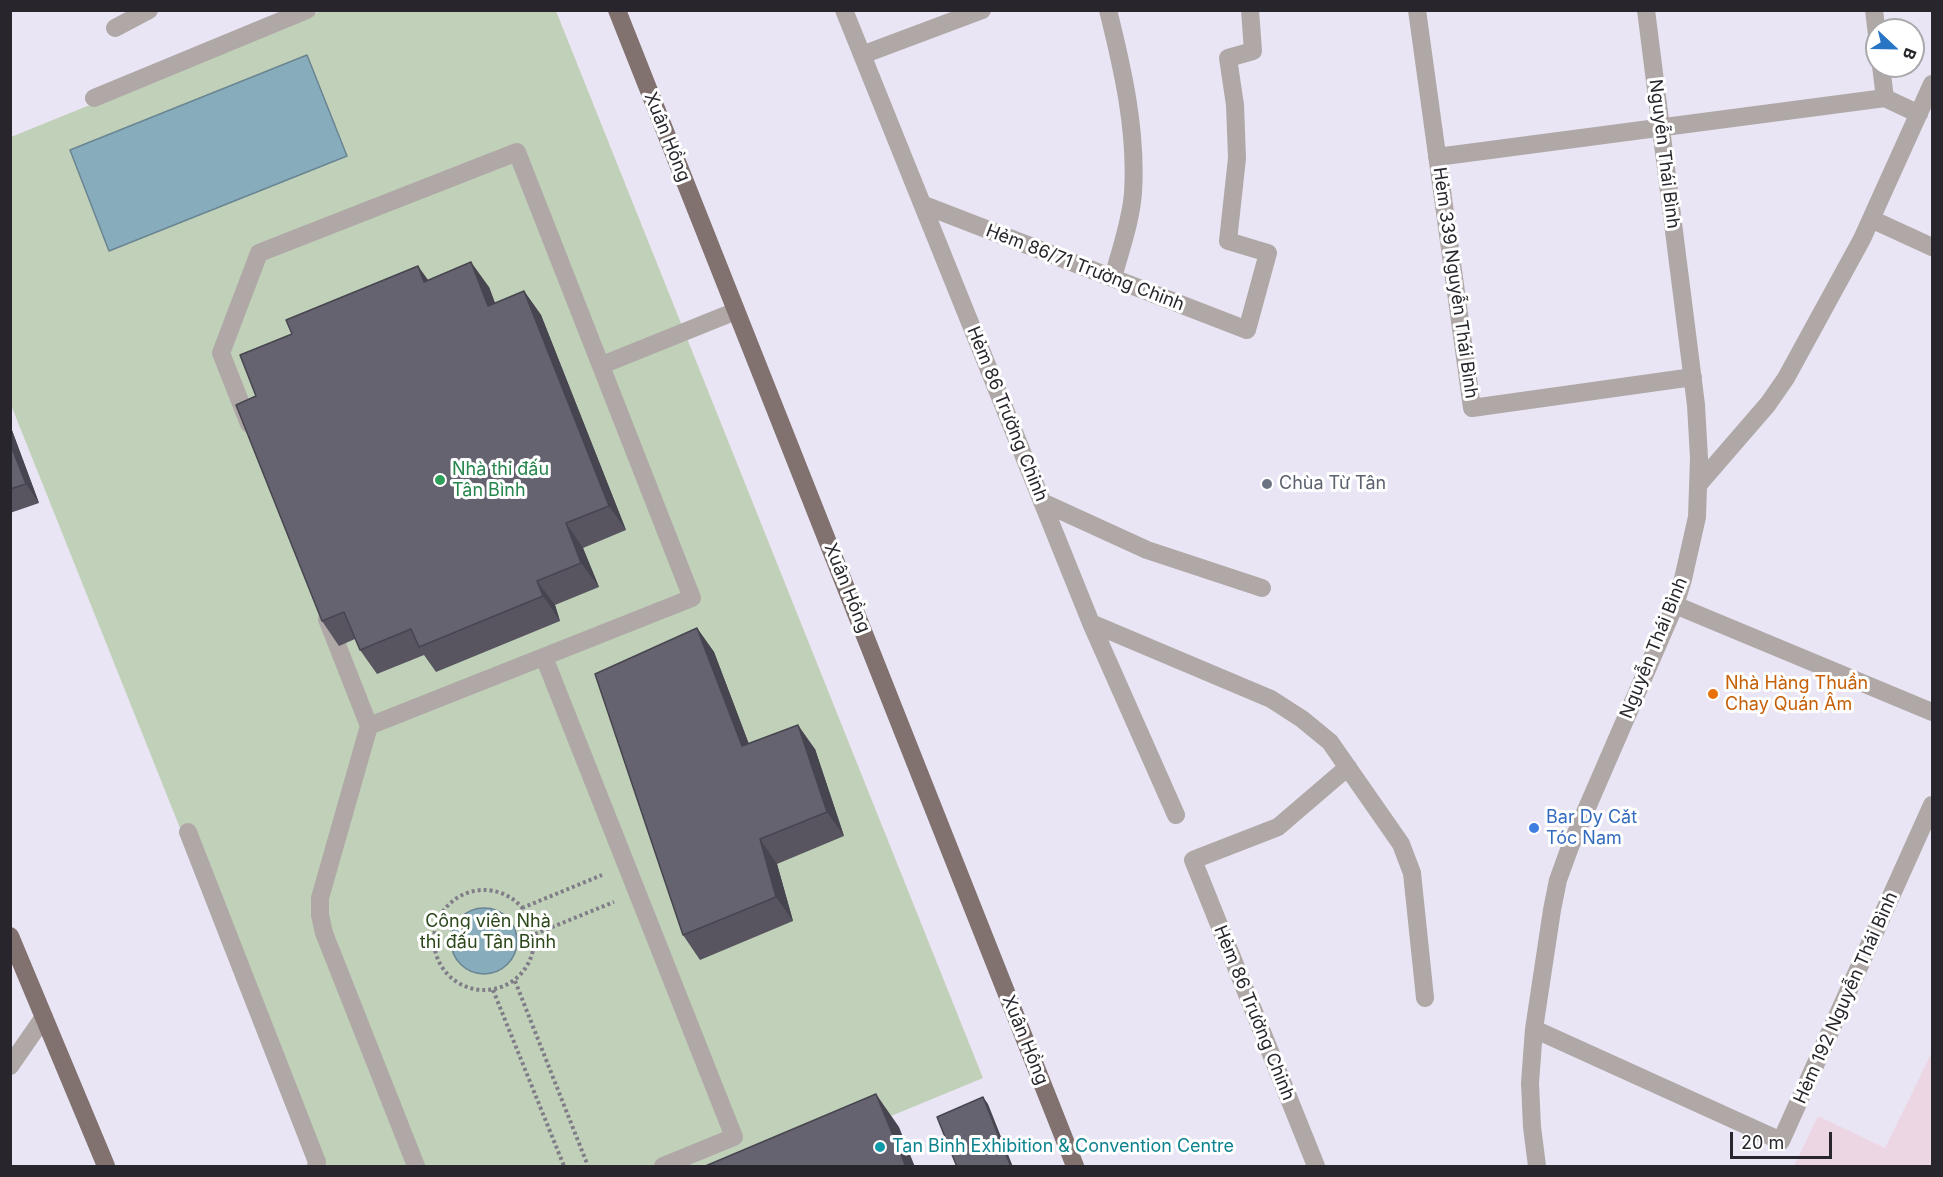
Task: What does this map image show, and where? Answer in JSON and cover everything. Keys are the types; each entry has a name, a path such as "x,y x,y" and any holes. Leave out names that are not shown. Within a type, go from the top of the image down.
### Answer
{"main road":[{"name":"Xuân Hồng","path":"617,10 1075,1167"},
{"path":"10,936 106,1167"}],"street":[{"path":"115,28 149,10"},
{"path":"94,98 308,10"},
{"name":"Hẻm 86 Trường Chinh","path":"844,10 1091,623 1176,815"},
{"path":"862,55 982,10"},
{"path":"1108,10 1131,123 1134,156 1133,195 1113,278"},
{"name":"Hẻm 86/71 Trường Chinh","path":"924,205 1247,330 1269,253 1228,241 1237,158 1235,105 1228,58 1253,51 1250,10"},
{"name":"Hẻm 339 Nguyễn Thái Bình","path":"1417,10 1472,408 1693,377"},
{"name":"Nguyễn Thái Bình","path":"1537,1167 1530,1083 1534,1029 1558,880 1570,847 1675,605 1697,517 1698,431 1693,377 1646,10"},
{"path":"1882,78 1885,98"},
{"path":"1698,485 1768,404 1786,378 1871,219 1932,84"},
{"path":"1437,157 1885,98 1919,114"},
{"path":"256,441 221,353 259,253 517,152 692,598 369,726"},
{"path":"1871,219 1932,247"},
{"path":"602,365 736,311"},
{"path":"1042,502 1148,549 1262,588"},
{"path":"321,605 369,726 320,898 320,915 324,933 416,1167"},
{"path":"1675,605 1932,712"},
{"path":"1091,623 1271,699 1302,719 1330,742 1401,844 1412,873 1425,998"},
{"path":"544,657 734,1137 663,1167"},
{"name":"Hẻm 86 Trường Chinh","path":"1316,1167 1193,860 1278,827 1348,767"},
{"name":"Hẻm 192 Nguyễn Thái Bình","path":"1534,1029 1781,1141 1932,805"},
{"path":"188,832 317,1162 316,1167"},
{"path":"10,1066 44,1017"}],"path":[{"path":"522,908 626,865"},
{"path":"489,889 504,894 519,903 530,917 535,934 534,951 527,968 515,981 493,990 481,991 465,987 451,978 441,967 435,951 434,936 438,920 446,907 458,897 473,891 489,889"},
{"path":"535,934 637,892"},
{"path":"515,981 588,1167"},
{"path":"493,990 564,1167"}],"shaded area":[{"path":"1932,1052 1932,1166 1794,1166 1818,1116 1885,1148"}],"green space":[{"name":"Công viên Nhà thi đấu Tân Bình","path":"321,11 556,11 983,1078 770,1166 315,1166 11,405 11,137"}],"water":[{"path":"307,55 347,156 109,251 70,150"},
{"path":"484,908 496,911 507,918 514,929 517,941 514,953 507,964 496,971 484,974 472,971 461,964 454,953 451,941 454,929 461,918 472,911"}],"building":[{"name":"Nhà thi đấu Tân Bình","path":"471,262 488,306 524,291 609,506 566,523 581,563 537,581 543,596 419,647 411,629 360,650 344,612 322,621 236,405 256,396 240,355 292,334 286,320 418,266 424,282"},
{"path":"10,443 26,484 10,489"},
{"path":"697,628 742,746 798,725 827,812 760,839 776,897 683,935 595,674"},
{"path":"876,1094 906,1167 703,1167"},
{"path":"983,1097 1011,1167 957,1167 937,1117"}],"place":[{"name":"Nhà thi đấu Tân Bình","path":"440,480"},
{"name":"Chùa Từ Tân","path":"1267,484"},
{"name":"Nhà Hàng Thuần Chay Quán Âm","path":"1713,694"},
{"name":"Bar Dy Cǎt Tóc Nam","path":"1534,828"},
{"name":"Tan Binh Exhibition & Convention Centre","path":"880,1147"}]}
